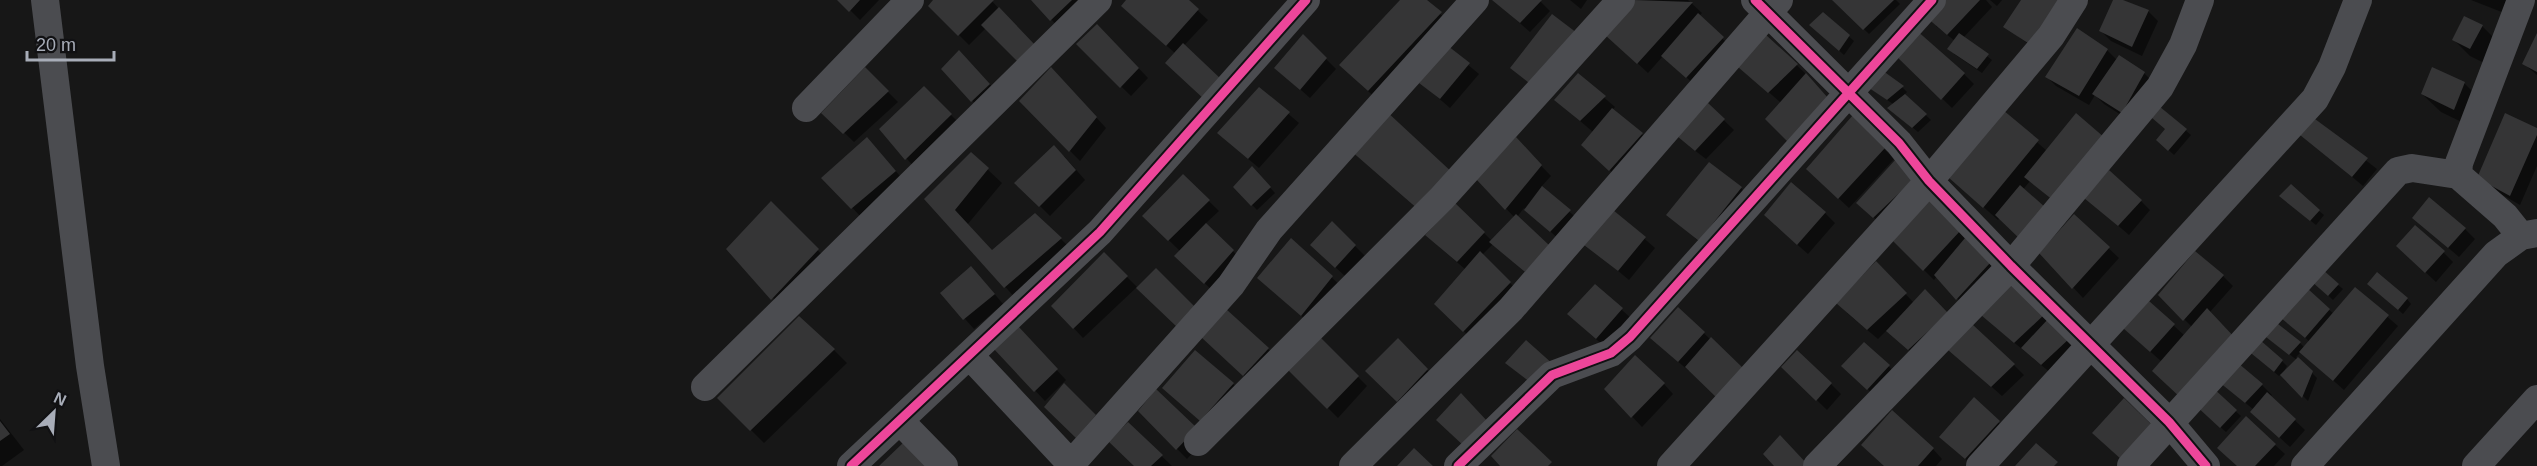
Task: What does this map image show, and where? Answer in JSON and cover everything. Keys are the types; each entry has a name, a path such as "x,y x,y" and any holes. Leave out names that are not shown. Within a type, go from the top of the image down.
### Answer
{"street":[{"path":"45,0 90,366 106,466"},
{"path":"806,108 910,0"},
{"path":"705,387 1098,0"},
{"path":"851,466 1100,232 1306,0"},
{"path":"970,356 1072,465 1231,285 1269,230 1475,0"},
{"path":"1198,442 1442,198 1622,0"},
{"path":"1458,466 1552,375 1611,353 1630,338 1932,0"},
{"path":"1671,466 1929,181 2051,36 2074,0"},
{"path":"1817,466 2011,266 2160,87 2183,45 2200,0"},
{"path":"1980,466 2092,346 2315,99 2332,67 2358,0"},
{"path":"2458,175 2459,163 2522,0"},
{"path":"1353,466 1511,309 1767,4 1899,144 1929,181 2011,266 2169,422 2206,466"},
{"path":"2131,466 2398,171 2412,168 2458,175 2529,234 2496,254 2305,466"},
{"path":"2476,466 2537,399"},
{"path":"900,421 944,466"}],"building":[{"path":"837,0 860,0 849,12"},
{"path":"933,0 994,0 958,36 928,6"},
{"path":"1031,0 1072,0 1050,21"},
{"path":"1126,0 1189,0 1199,9 1166,46 1121,6"},
{"path":"1400,0 1427,0 1442,12 1368,91 1339,65"},
{"path":"1492,0 1542,0 1520,23"},
{"path":"1634,0 1693,2 1637,64 1605,35"},
{"path":"1832,0 1894,0 1863,30"},
{"path":"1939,0 1980,0 1947,35 1925,16"},
{"path":"2021,0 2062,0 2031,45 2003,27"},
{"path":"2113,0 2123,0 2149,10 2132,47 2099,31"},
{"path":"999,7 1035,45 1018,62 981,25"},
{"path":"1823,12 1850,35 1839,51 1809,25"},
{"path":"1698,13 1724,37 1686,78 1661,56"},
{"path":"1552,14 1577,33 1533,86 1510,68"},
{"path":"2464,16 2483,25 2470,49 2452,40"},
{"path":"1097,24 1139,68 1120,88 1076,44"},
{"path":"2077,28 2108,49 2079,96 2045,77"},
{"path":"1915,29 1965,73 1941,100 1893,53"},
{"path":"1959,33 1989,54 1977,69 1947,49"},
{"path":"2537,33 2537,72 2522,64"},
{"path":"1303,34 1327,58 1300,90 1274,68"},
{"path":"1765,34 1798,64 1768,93 1738,67"},
{"path":"1183,43 1222,80 1205,100 1165,63"},
{"path":"1448,46 1470,63 1440,99 1419,83"},
{"path":"959,50 990,84 971,102 941,69"},
{"path":"2119,55 2145,72 2122,113 2092,94"},
{"path":"865,67 889,91 843,134 821,113"},
{"path":"1051,67 1097,117 1069,152 1019,101"},
{"path":"2432,67 2465,82 2454,110 2421,94"},
{"path":"1879,68 1904,86 1887,100 1860,82"},
{"path":"1578,73 1606,96 1580,121 1554,100"},
{"path":"1806,73 1828,98 1788,142 1765,119"},
{"path":"924,86 952,114 905,160 879,129"},
{"path":"1259,87 1290,112 1248,159 1217,133"},
{"path":"1905,94 1927,114 1912,128 1887,108"},
{"path":"2154,102 2187,129 2168,151 2156,140 2165,129 2145,112"},
{"path":"1708,103 1725,119 1695,151 1677,136"},
{"path":"1612,108 1643,133 1609,171 1581,145"},
{"path":"1385,110 1455,175 1420,211 1350,150"},
{"path":"2003,110 2039,140 1983,208 1948,177"},
{"path":"2076,113 2105,138 2054,201 2024,177"},
{"path":"2505,113 2537,128 2537,135 2510,196 2477,178"},
{"path":"1853,115 1885,148 1838,199 1806,169"},
{"path":"2315,119 2368,158 2352,177 2300,135"},
{"path":"867,137 896,171 851,209 821,178"},
{"path":"1516,137 1542,165 1505,210 1476,179"},
{"path":"1054,145 1076,170 1039,207 1014,183"},
{"path":"971,152 989,168 955,210 992,250 1035,213 1062,238 1004,288 924,199"},
{"path":"1896,159 1914,179 1873,218 1856,203"},
{"path":"1709,162 1742,187 1699,241 1666,215"},
{"path":"1252,166 1271,187 1251,206 1233,187"},
{"path":"2109,170 2142,200 2118,226 2084,198"},
{"path":"1183,174 1210,200 1168,241 1142,216"},
{"path":"1791,182 1826,212 1797,245 1764,215"},
{"path":"2291,184 2320,210 2310,221 2279,196"},
{"path":"2020,185 2046,208 2021,240 1995,215"},
{"path":"1542,186 1571,210 1550,232 1524,210"},
{"path":"2429,197 2466,228 2448,248 2412,218"},
{"path":"1929,199 1961,230 1923,271 1893,241"},
{"path":"771,201 819,249 771,300 726,249"},
{"path":"1455,203 1485,232 1457,262 1425,235"},
{"path":"1613,210 1646,237 1618,271 1584,245"},
{"path":"1516,214 1550,246 1525,272 1489,242"},
{"path":"2074,214 2110,247 2072,289 2039,253"},
{"path":"1332,221 1356,245 1335,268 1310,245"},
{"path":"1206,223 1234,250 1204,284 1174,256"},
{"path":"2415,225 2445,251 2425,273 2396,246"},
{"path":"1291,238 1333,276 1301,316 1257,278"},
{"path":"1965,238 1990,263 1956,300 1934,275"},
{"path":"1480,251 1511,282 1463,332 1434,304"},
{"path":"2195,251 2224,275 2183,321 2158,295"},
{"path":"1104,252 1128,276 1073,329 1051,306"},
{"path":"1876,261 1907,293 1867,330 1836,303"},
{"path":"971,266 995,294 963,320 940,293"},
{"path":"1156,268 1196,308 1177,327 1136,288"},
{"path":"2322,269 2339,284 2328,296 2311,281"},
{"path":"2377,272 2408,298 2398,310 2367,284"},
{"path":"2014,281 2046,313 2014,343 1981,315"},
{"path":"1595,284 1623,308 1596,339 1567,314"},
{"path":"2355,287 2389,315 2333,381 2299,352"},
{"path":"2307,288 2330,309 2305,338 2281,318"},
{"path":"1925,289 1948,313 1908,350 1886,331"},
{"path":"2149,301 2175,324 2150,352 2123,328"},
{"path":"1678,307 1705,332 1678,362 1650,338"},
{"path":"2207,308 2236,339 2182,399 2152,371"},
{"path":"1226,309 1269,348 1243,376 1201,337"},
{"path":"799,316 835,349 750,431 717,398"},
{"path":"2269,317 2301,342 2289,355 2257,330"},
{"path":"2049,318 2070,338 2041,365 2021,348"},
{"path":"1972,324 2015,364 1991,387 1948,350"},
{"path":"1018,326 1058,369 1034,392 993,348"},
{"path":"2252,333 2283,360 2274,372 2241,345"},
{"path":"1711,337 1745,370 1717,398 1685,367"},
{"path":"1321,338 1359,376 1327,409 1288,370"},
{"path":"1398,338 1428,369 1397,402 1365,371"},
{"path":"1526,340 1554,365 1534,385 1505,363"},
{"path":"1864,342 1890,365 1867,390 1841,366"},
{"path":"1195,350 1234,383 1200,421 1162,388"},
{"path":"1797,350 1832,383 1816,401 1781,367"},
{"path":"1635,355 1665,383 1631,418 1604,389"},
{"path":"2298,357 2313,371 2302,398 2280,375"},
{"path":"2232,358 2263,384 2245,403 2214,378"},
{"path":"1064,383 1096,415 1076,438 1044,407"},
{"path":"2211,386 2237,410 2220,428 2194,404"},
{"path":"1156,389 1197,428 1176,450 1138,411"},
{"path":"2267,392 2296,419 2279,438 2250,412"},
{"path":"1461,393 1488,422 1465,447 1436,420"},
{"path":"1974,397 2000,421 1965,459 1939,437"},
{"path":"2124,398 2155,428 2122,460 2092,433"},
{"path":"1892,410 1934,448 1918,466 1884,466 1861,445"},
{"path":"2246,416 2276,444 2255,466 2237,466 2217,448"},
{"path":"0,421 10,434 0,441"},
{"path":"1128,422 1163,455 1151,466 1134,466 1108,441"},
{"path":"1517,429 1552,462 1548,466 1500,466 1491,456"},
{"path":"1780,435 1809,466 1774,466 1763,454"},
{"path":"904,442 926,466 879,466"},
{"path":"2036,443 2058,462 2054,466 2015,466"},
{"path":"1414,448 1433,466 1397,466"}],"cycle path":[{"path":"851,466 1100,232 1306,0"},
{"path":"1755,0 1899,143 1929,181 2011,266 2169,422 2206,466"},
{"path":"1458,466 1552,375 1611,353 1630,337 1932,0"}]}
